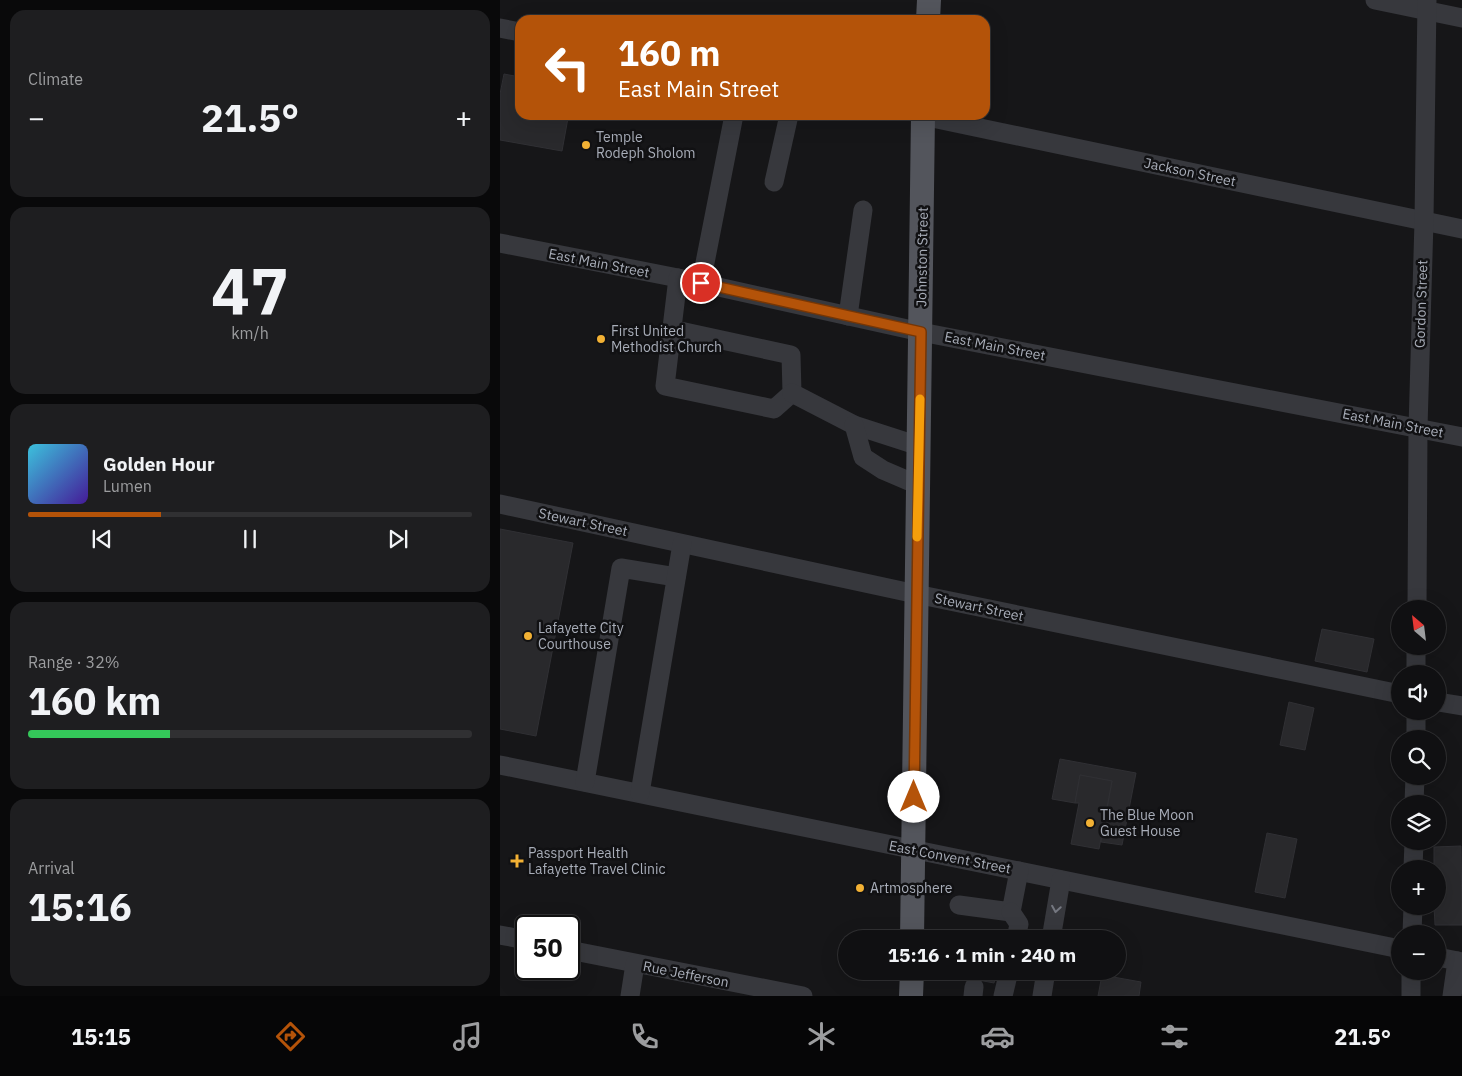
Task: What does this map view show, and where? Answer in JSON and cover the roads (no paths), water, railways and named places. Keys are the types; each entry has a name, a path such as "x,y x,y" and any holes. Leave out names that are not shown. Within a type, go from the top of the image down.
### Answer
{"main road":[{"path":"928,15 929,0"},
{"name":"Johnston Street","path":"912,930 921,332 922,120"},
{"path":"911,996 912,980"}],"street":[{"path":"1375,0 1426,5 1462,18"},
{"name":"Gordon Street","path":"1417,600 1418,428 1424,221 1426,5"},
{"path":"500,28 515,31"},
{"path":"701,283 733,120"},
{"path":"774,182 788,120"},
{"name":"Jackson Street","path":"946,120 1462,229"},
{"path":"848,316 863,210"},
{"name":"East Main Street","path":"500,243 678,278 921,332 1462,437"},
{"path":"671,328 792,355 792,392 774,409 664,386 671,328 678,278"},
{"path":"792,392 854,425 919,446"},
{"path":"854,425 863,457 883,470 918,485"},
{"name":"Stewart Street","path":"500,504 916,594 1391,692"},
{"path":"640,793 682,544"},
{"path":"585,782 621,568 676,577"},
{"path":"1446,703 1462,706"},
{"name":"East Convent Street","path":"500,765 1391,947"},
{"path":"1008,930 1019,871"},
{"path":"1053,930 1061,880"},
{"path":"959,905 1011,912 1019,924 1018,930"},
{"path":"500,935 515,938"},
{"name":"Rue Jefferson","path":"580,952 804,996"},
{"path":"1446,959 1460,962 1452,996"},
{"path":"630,996 635,964"},
{"path":"998,996 995,991 1001,980"},
{"path":"1004,980 1004,996"},
{"path":"1042,996 1045,980"},
{"path":"1411,980 1411,996"}],"place":[{"name":"Temple Rodeph Sholom","path":"586,145"},
{"name":"First United Methodist Church","path":"601,339"},
{"name":"Lafayette City Courthouse","path":"528,636"},
{"name":"The Blue Moon Guest House","path":"1090,823"},
{"name":"Passport Health Lafayette Travel Clinic","path":"517,861"},
{"name":"Artmosphere","path":"860,888"}]}
